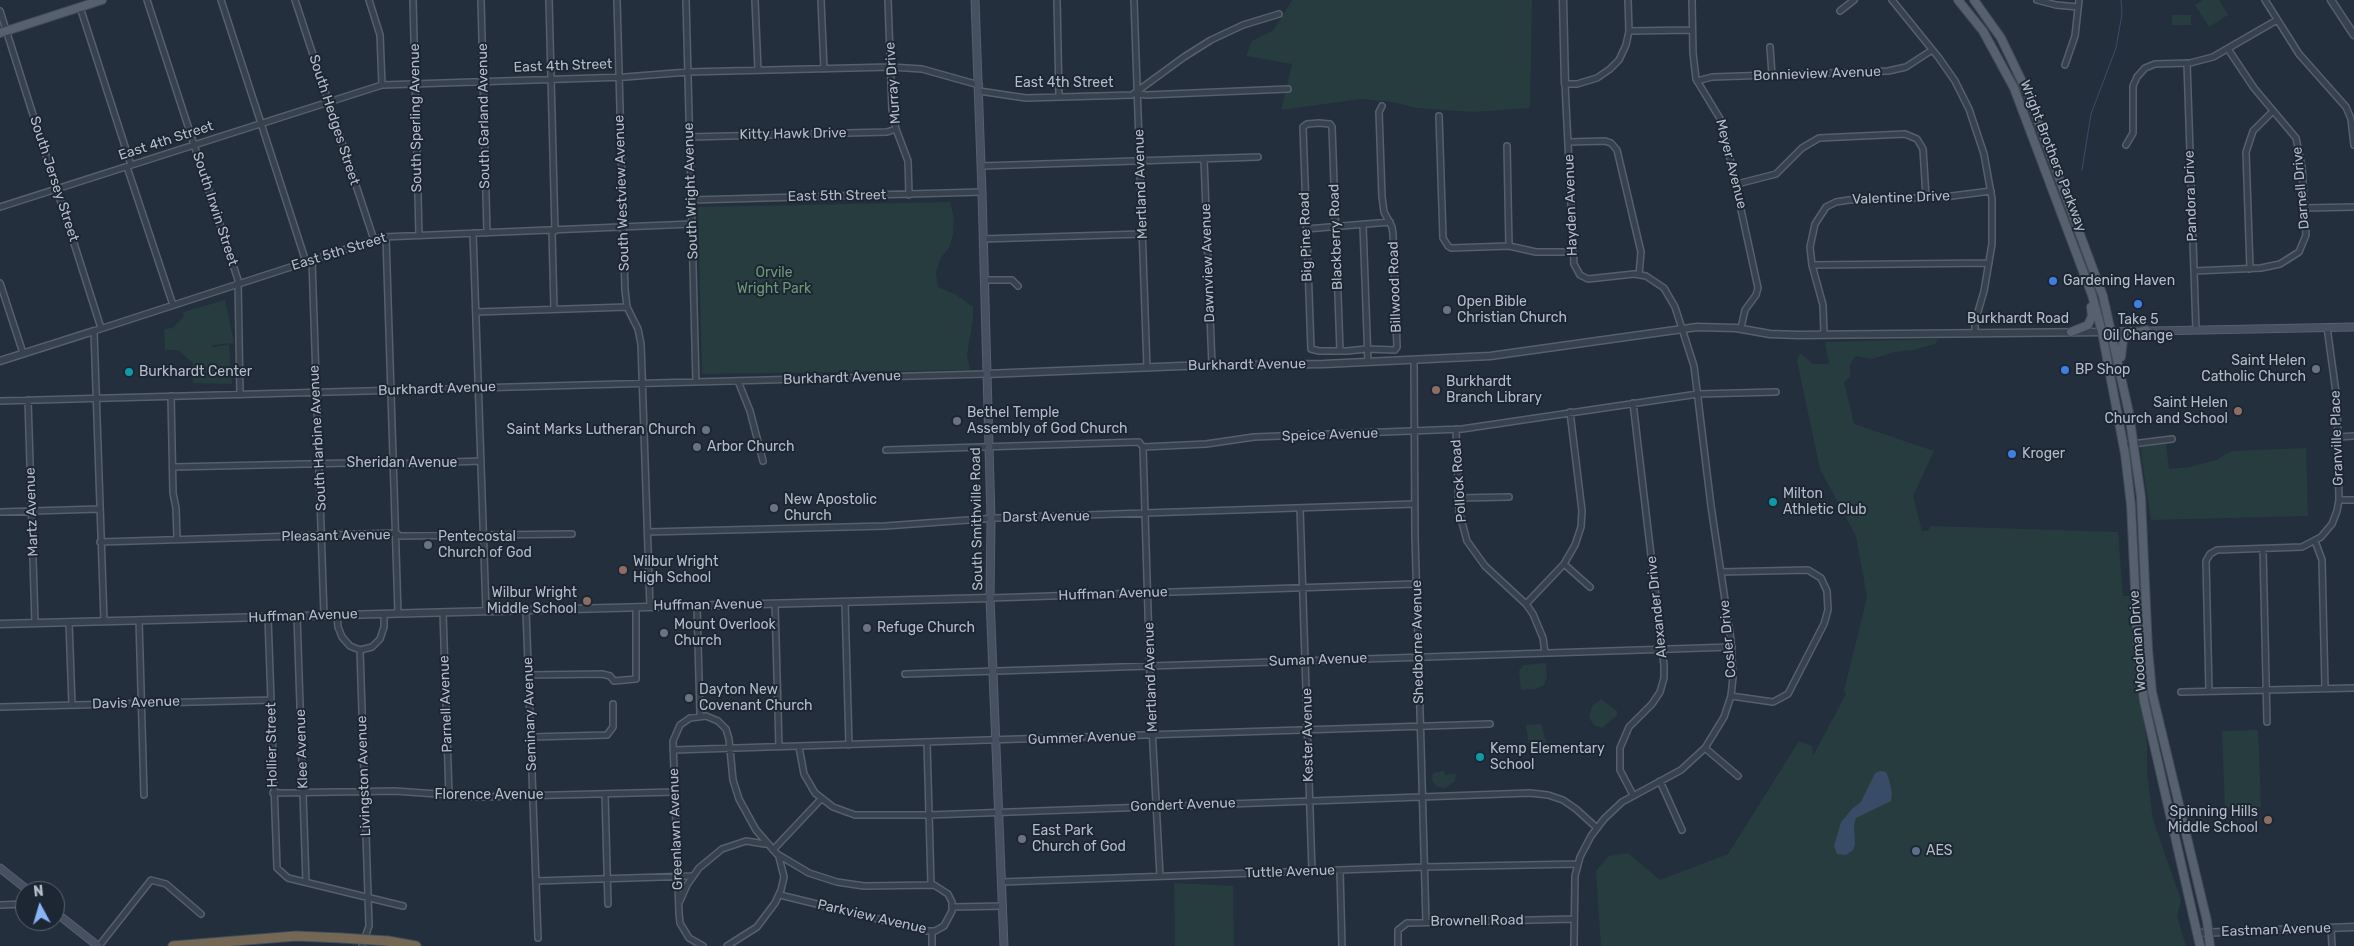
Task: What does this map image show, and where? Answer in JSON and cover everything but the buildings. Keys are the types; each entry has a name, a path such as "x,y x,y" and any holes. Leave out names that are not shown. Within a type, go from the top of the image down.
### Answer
{"highway":[{"path":"173,946 296,936 342,938 416,946"}],"main road":[{"path":"3,32 82,4 102,0"},
{"name":"South Smithville Road","path":"975,0 991,520 990,598 1004,946"},
{"name":"Wright Brothers Parkway","path":"1958,0 1983,31 2014,88 2086,279 2102,332"},
{"name":"Wright Brothers Parkway","path":"1974,0 2001,38 2027,92 2096,275 2111,331"},
{"path":"2071,332 2085,327 2091,320 2092,312 2086,279"},
{"name":"Burkhardt Road","path":"2102,332 2354,327"},
{"path":"2123,386 2121,349 2123,340 2129,335 2146,330"},
{"name":"Woodman Drive","path":"2111,331 2134,444 2143,515 2148,649 2152,692 2210,946"},
{"name":"Woodman Drive","path":"2102,332 2124,445 2132,511 2137,634 2144,701 2200,946"},
{"path":"0,868 16,881"},
{"path":"65,920 98,946"}],"street":[{"name":"South Irwin Street","path":"147,0 238,284 240,395"},
{"name":"South Harbine Avenue","path":"221,0 261,124 309,261 317,393 324,616"},
{"name":"South Hedges Street","path":"295,0 374,240"},
{"path":"369,0 380,35 382,85"},
{"name":"South Sperling Avenue","path":"412,0 419,235"},
{"name":"South Garland Avenue","path":"481,0 487,233"},
{"path":"549,0 554,309"},
{"name":"South Westview Avenue","path":"617,0 618,77 627,307 640,335 642,384"},
{"name":"South Wright Avenue","path":"686,0 696,382"},
{"path":"755,0 758,70"},
{"path":"822,0 824,69"},
{"name":"Murray Drive","path":"888,0 892,110 896,129 908,161 909,194"},
{"path":"1057,0 1059,97"},
{"name":"Mertland Avenue","path":"1134,0 1147,368"},
{"name":"Hayden Avenue","path":"1562,0 1574,264 1577,272 1588,279 1639,274"},
{"path":"1565,84 1587,82 1610,69 1623,53 1629,31 1628,0"},
{"name":"Meyer Avenue","path":"1692,0 1694,70 1697,81 1720,117 1737,184 1758,288 1756,295 1745,310 1741,328"},
{"path":"1840,11 1854,0"},
{"path":"1892,0 1955,81 1970,109 1984,154 1991,191 1992,230 1989,263 1975,322 1975,332"},
{"path":"2037,0 2056,5 2078,7"},
{"path":"2066,65 2074,44 2079,0"},
{"path":"2265,0 2306,64 2346,107 2351,119 2354,145"},
{"path":"2331,0 2354,35"},
{"path":"82,4 129,166 173,305"},
{"name":"South Jersey Street","path":"0,11 3,32 102,328"},
{"path":"1137,93 1184,57 1211,40 1244,25 1279,14"},
{"path":"2126,145 2133,133 2133,89 2137,77 2149,66 2205,60 2277,20"},
{"path":"1629,31 1692,30"},
{"path":"1770,47 1772,75"},
{"name":"Darnell Drive","path":"2228,48 2254,88 2292,130 2299,144 2307,228 2305,240 2294,256 2273,266 2250,269"},
{"name":"Bonnieview Avenue","path":"1697,81 1712,77 1896,70 1913,63 1932,50"},
{"name":"Pandora Drive","path":"2187,63 2196,330"},
{"name":"East 4th Street","path":"0,207 382,85 618,77 688,72 891,67 922,69 979,88 1020,97 1137,93 1146,95 1288,89"},
{"name":"Billwood Road","path":"1369,349 1395,350 1397,347 1393,234 1383,207 1379,112 1382,106"},
{"path":"2194,271 2250,269 2246,152 2253,131 2273,111"},
{"path":"1439,116 1443,238 1446,244 1453,248 1509,246 1543,253 1573,252"},
{"name":"Big Pine Road","path":"1330,124 1304,125 1311,349 1340,351"},
{"name":"Blackberry Road","path":"1330,124 1332,128 1340,351"},
{"name":"Kitty Hawk Drive","path":"690,137 887,132 896,129"},
{"path":"1737,184 1776,174 1802,148 1819,138 1905,134 1917,139 1923,149 1926,197"},
{"path":"1568,142 1605,141 1611,143 1618,150 1641,252 1639,274 1657,282 1668,293 1682,328"},
{"path":"1507,146 1509,246"},
{"path":"981,166 1258,157"},
{"name":"Dawnview Avenue","path":"1204,159 1212,366"},
{"name":"Valentine Drive","path":"1824,334 1823,305 1812,265 1810,247 1812,231 1818,217 1831,204 1849,200 1926,197 1991,191"},
{"name":"East 5th Street","path":"691,200 982,192"},
{"path":"2305,208 2354,207"},
{"path":"1306,229 1390,222"},
{"name":"East 5th Street","path":"0,361 386,237 692,224"},
{"path":"1363,224 1368,362"},
{"path":"473,233 486,611"},
{"path":"983,239 1142,234"},
{"path":"386,237 398,613"},
{"path":"1812,265 1989,263"},
{"path":"984,280 1012,280 1018,286"},
{"path":"0,283 22,353"},
{"path":"476,312 627,307"},
{"name":"Granville Place","path":"2315,541 2332,524 2339,500 2337,392 2328,327"},
{"name":"Burkhardt Avenue","path":"0,401 1414,361 1511,355 1682,328"},
{"name":"Burkhardt Road","path":"1682,328 1741,328 1784,335 2102,332"},
{"name":"Cosler Drive","path":"1574,946 1574,885 1578,864 1597,828 1614,808 1633,795 1685,767 1705,748 1720,726 1730,696 1733,677 1732,647 1711,506 1698,394 1690,352 1682,328"},
{"path":"94,331 104,621"},
{"path":"1340,351 1369,349"},
{"name":"Shedborne Avenue","path":"1414,361 1416,584 1426,922"},
{"path":"738,381 750,411 764,461"},
{"path":"642,384 650,607"},
{"name":"Speice Avenue","path":"886,450 1139,442 1143,447 1206,444 1254,438 1415,432 1456,429 1698,394 1776,392"},
{"path":"171,396 172,467 177,539"},
{"name":"Martz Avenue","path":"28,400 36,623"},
{"name":"Alexander Drive","path":"1633,795 1620,770 1620,748 1629,727 1652,704 1660,692 1664,678 1663,650 1634,403"},
{"path":"1526,604 1564,564 1578,538 1582,519 1570,412"},
{"name":"Pollock Road","path":"1456,429 1458,498 1464,531 1473,552 1485,566 1526,604 1541,629 1545,653"},
{"path":"2338,437 2354,436"},
{"path":"2124,445 2172,439"},
{"name":"Mertland Avenue","path":"1143,447 1155,806 1160,876"},
{"name":"Sheridan Avenue","path":"172,467 481,462"},
{"path":"1458,498 1510,496"},
{"path":"2339,500 2354,500"},
{"name":"Darst Avenue","path":"648,532 885,526 991,520 1415,504"},
{"name":"Kester Avenue","path":"1300,508 1312,871"},
{"path":"0,512 99,509"},
{"name":"Pleasant Avenue","path":"100,542 396,533 400,536 572,534"},
{"path":"2209,691 2206,561 2210,554 2217,550 2296,548 2315,541 2322,560 2325,688"},
{"path":"2263,549 2267,722"},
{"path":"1564,564 1590,587"},
{"path":"1721,572 1808,570 1821,578 1826,586 1828,597 1824,624 1788,694 1773,702 1730,696"},
{"name":"Huffman Avenue","path":"0,624 990,598 1416,584"},
{"path":"845,602 849,745"},
{"path":"775,604 779,747"},
{"path":"697,606 700,715 712,718 722,724 727,732 733,780 739,799 749,820 768,846 777,854 809,873 837,882 864,886 931,884 939,886 948,894 952,907 1003,906"},
{"path":"528,675 602,674 610,676 614,681 636,678 636,607"},
{"name":"Seminary Avenue","path":"526,610 538,938"},
{"name":"Parnell Avenue","path":"443,612 449,796"},
{"path":"337,615 338,627 342,638 350,646 360,650 372,647 380,639 384,627 384,614"},
{"name":"Klee Avenue","path":"297,616 306,882"},
{"name":"Hollier Street","path":"268,617 276,862 280,872 288,878 306,882"},
{"path":"140,620 144,795"},
{"path":"69,622 72,705"},
{"name":"Suman Avenue","path":"905,674 1732,647"},
{"name":"Livingston Avenue","path":"360,650 369,930 362,946"},
{"path":"2181,692 2354,688"},
{"name":"Davis Avenue","path":"0,707 271,700"},
{"path":"531,737 607,735 613,727 613,704"},
{"name":"Greenlawn Avenue","path":"700,715 690,718 680,725 674,735 673,750 678,905 683,931 689,938 703,946"},
{"name":"Gummer Avenue","path":"673,750 1490,724"},
{"path":"927,743 931,884"},
{"name":"Gondert Avenue","path":"799,747 801,766 807,781 821,799 840,811 855,815 929,815 1530,793 1548,795 1570,804 1597,828"},
{"path":"1705,748 1738,776"},
{"path":"1660,781 1682,830"},
{"name":"Florence Avenue","path":"274,794 408,792 449,796 532,796 674,792"},
{"path":"604,794 608,904"},
{"path":"773,850 821,799"},
{"path":"678,905 692,876 713,855 732,844 752,841 768,846"},
{"path":"726,946 757,927 770,912 780,895 783,884 783,870 777,854"},
{"name":"Tuttle Avenue","path":"1001,882 1424,867 1578,864"},
{"path":"1340,870 1342,946"},
{"path":"536,881 692,876"},
{"path":"98,946 152,880 166,884 201,914"},
{"path":"306,882 404,906"},
{"name":"Parkview Avenue","path":"780,895 932,931 940,929 948,922 952,907"},
{"path":"0,905 15,904"},
{"name":"Brownell Road","path":"1398,946 1400,926 1407,923 1574,919"},
{"name":"Eastman Avenue","path":"2198,933 2354,927"},
{"path":"2331,928 2332,946"},
{"path":"932,931 932,946"}],"green space":[{"path":"1292,0 1532,0 1530,108 1473,112 1416,108 1393,102 1361,99 1281,110 1292,64 1246,56 1252,41 1274,30"},
{"path":"2203,0 2219,0 2228,15 2209,27 2195,5"},
{"path":"2172,15 2191,15 2191,25 2172,25"},
{"name":"Orvile Wright Park","path":"950,202 954,218 953,235 949,248 940,259 936,272 938,287 955,294 973,307 967,355 970,370 702,374 698,207"},
{"path":"225,300 234,343 213,345 212,347 229,345 232,384 193,383 193,363 178,350 165,350 164,329 173,328 184,316 183,312"},
{"path":"1938,339 1935,344 1913,350 1894,352 1872,359 1855,356 1850,365 1850,377 1844,382 1854,424 1934,451 1913,496 1922,531 1928,531 1931,526 2118,532 2123,596 2131,596 2134,657 2147,741 2147,772 2153,820 2181,900 2177,916 2186,946 1601,946 1596,871 1609,856 1628,853 1660,880 1728,854 1799,741 1812,746 1813,756 1846,694 1844,691 1867,597 1856,536 1820,469 1797,361 1800,353 1813,364 1829,364 1825,342"},
{"path":"2166,443 2169,469 2190,467 2216,460 2232,451 2306,448 2308,516 2151,520 2140,446"},
{"path":"1546,663 1547,677 1544,685 1535,689 1521,690 1519,671 1523,665"},
{"path":"1601,699 1617,711 1617,715 1602,728 1594,725 1589,718 1592,706"},
{"path":"1541,724 1547,746 1542,748 1538,745 1529,747 1526,725"},
{"path":"2258,730 2261,807 2225,809 2222,731"},
{"path":"1444,771 1445,775 1456,774 1455,781 1445,788 1437,787 1432,780 1433,773"},
{"path":"1174,883 1233,886 1234,946 1175,946"}],"water":[{"path":"1880,771 1886,772 1889,779 1892,793 1891,801 1856,818 1853,850 1846,855 1837,854 1834,846 1841,822 1861,802 1875,773"}],"waterway":[{"path":"2082,170 2091,114 2116,48 2122,14 2121,0"}],"place":[{"name":"Gardening Haven","path":"2053,281"},
{"name":"Take 5 Oil Change","path":"2138,304"},
{"name":"Open Bible Christian Church","path":"1447,310"},
{"name":"Saint Helen Catholic Church","path":"2316,369"},
{"name":"BP Shop","path":"2065,370"},
{"name":"Burkhardt Center","path":"129,372"},
{"name":"Burkhardt Branch Library","path":"1436,390"},
{"name":"Saint Helen Church and School","path":"2238,411"},
{"name":"Bethel Temple Assembly of God Church","path":"957,421"},
{"name":"Saint Marks Lutheran Church","path":"706,430"},
{"name":"Arbor Church","path":"697,447"},
{"name":"Kroger","path":"2012,454"},
{"name":"Milton Athletic Club","path":"1773,502"},
{"name":"New Apostolic Church","path":"774,508"},
{"name":"Pentecostal Church of God","path":"428,545"},
{"name":"Wilbur Wright High School","path":"623,570"},
{"name":"Wilbur Wright Middle School","path":"587,601"},
{"name":"Refuge Church","path":"867,628"},
{"name":"Mount Overlook Church","path":"664,633"},
{"name":"Dayton New Covenant Church","path":"689,698"},
{"name":"Kemp Elementary School","path":"1480,757"},
{"name":"Spinning Hills Middle School","path":"2268,820"},
{"name":"East Park Church of God","path":"1022,839"},
{"name":"AES","path":"1916,851"}]}
